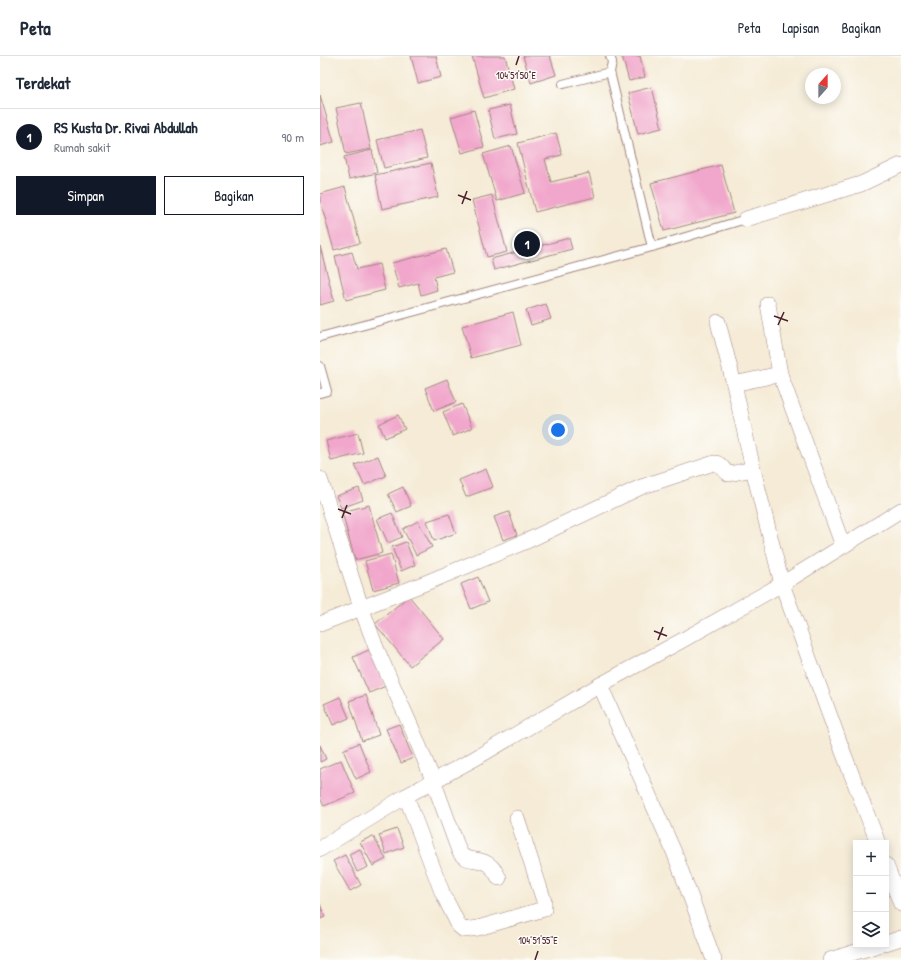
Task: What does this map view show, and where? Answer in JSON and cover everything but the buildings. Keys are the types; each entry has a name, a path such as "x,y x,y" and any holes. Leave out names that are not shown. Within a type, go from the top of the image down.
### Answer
{"street":[{"path":"746,219 861,184 901,165"},
{"path":"768,304 780,374 843,546"},
{"path":"718,322 782,584 877,840"},
{"path":"734,384 780,374"},
{"path":"320,624 428,582 529,540 641,487 714,463 721,465 729,474 753,469"},
{"path":"320,479 361,607 377,650 433,780 461,856 466,859 480,860 489,864 499,878"},
{"path":"320,849 433,780 474,759 600,685 782,584 901,510"},
{"path":"600,685 674,852 714,960"},
{"path":"406,796 442,892 459,926 464,930 478,928 544,909 544,901 517,818"},
{"path":"889,873 901,904"},
{"path":"889,941 901,938"},
{"path":"830,960 868,948"}],"lane":[{"path":"610,56 612,62 610,72 652,247"},
{"path":"564,84 610,72"},
{"path":"320,337 652,247 746,219"},
{"path":"320,366 327,391 320,393"}],"place":[{"name":"RS Kusta Dr. Rivai Abdullah","path":"527,244"}]}
